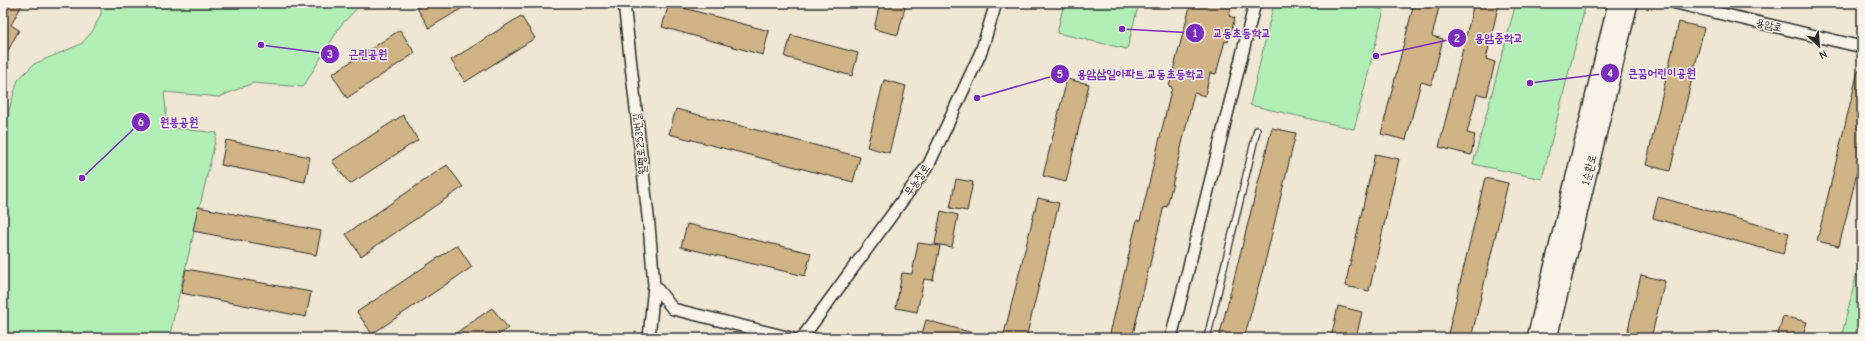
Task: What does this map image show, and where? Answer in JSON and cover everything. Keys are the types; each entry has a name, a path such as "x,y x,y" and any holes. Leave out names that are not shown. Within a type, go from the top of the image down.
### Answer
{"street":[{"name":"월평로253번길","path":"624,3 649,225 654,285"},
{"name":"무농정로","path":"802,338 929,164 981,52 996,3"},
{"path":"1171,338 1255,3"},
{"name":"1순환로","path":"1535,338 1616,3"},
{"name":"1순환로","path":"1549,338 1630,3"},
{"name":"용암로","path":"1676,3 1862,47"},
{"path":"649,338 654,285"},
{"path":"654,285 673,309 791,338"}],"lane":[{"path":"1206,338 1257,130"}],"green space":[{"path":"101,3 362,3 341,25 303,87 253,83 219,97 164,92 166,110 165,127 217,133 169,338 3,338 3,140 9,110 18,80 34,64 81,44 92,32 101,14"},
{"path":"1064,3 1139,3 1127,49 1057,33"},
{"path":"1274,3 1351,3 1384,10 1354,129 1250,105"},
{"path":"1516,3 1586,3 1542,179 1473,164"},
{"path":"1862,252 1862,338 1841,338"}],"building":[{"path":"3,3 23,3 11,25 19,30 3,60"},
{"path":"414,3 471,3 429,28"},
{"path":"880,3 906,3 898,35 874,29"},
{"path":"1191,3 1232,3 1229,16 1235,18 1228,42 1225,41 1216,74 1210,73 1205,96 1194,93 1167,207 1164,206 1132,338 1109,338 1137,220 1140,221 1172,87 1169,86"},
{"path":"1414,3 1440,3 1432,36 1443,39 1431,85 1421,82 1406,140 1381,134"},
{"path":"1474,3 1499,3 1486,59 1495,62 1487,96 1477,94 1467,133 1475,135 1471,155 1439,147"},
{"path":"669,4 769,31 763,55 662,27"},
{"path":"521,16 535,38 465,82 451,60"},
{"path":"1679,22 1704,28 1670,171 1646,165"},
{"path":"400,30 415,53 347,98 332,74"},
{"path":"791,35 858,53 852,76 785,57"},
{"path":"1858,71 1862,71 1862,153 1839,246 1817,241"},
{"path":"1067,79 1089,84 1066,182 1043,176"},
{"path":"884,80 906,86 889,153 867,147"},
{"path":"676,109 860,157 853,182 669,134"},
{"path":"403,115 418,140 350,184 332,161"},
{"path":"1272,128 1296,133 1265,262 1244,338 1219,338"},
{"path":"226,140 310,157 305,182 221,165"},
{"path":"1375,154 1399,159 1369,291 1345,286"},
{"path":"447,165 463,187 361,256 346,234"},
{"path":"1485,178 1508,183 1476,318 1471,338 1447,338"},
{"path":"956,179 973,182 967,211 950,208"},
{"path":"1658,197 1789,233 1783,254 1653,218"},
{"path":"1038,198 1059,203 1026,338 1003,338"},
{"path":"198,207 321,231 316,255 193,231"},
{"path":"941,211 958,215 952,247 935,244"},
{"path":"687,224 811,253 805,276 681,247"},
{"path":"918,243 940,246 933,280 924,279 917,312 896,308 902,273 912,274"},
{"path":"457,245 472,267 372,334 357,312"},
{"path":"186,269 311,292 306,317 181,293"},
{"path":"1641,275 1665,281 1651,338 1626,338"},
{"path":"1338,306 1362,312 1356,338 1331,338"},
{"path":"492,308 508,328 494,338 449,338"},
{"path":"1783,316 1807,322 1802,338 1777,338"},
{"path":"926,320 980,335 979,338 921,338"}],"place":[{"name":"교동초등학교","path":"1122,29"},
{"name":"근린공원","path":"261,45"},
{"name":"용암중학교","path":"1376,56"},
{"name":"큰꿈어린이공원","path":"1530,83"},
{"name":"용암삼일아파트.교동초등학교","path":"977,98"},
{"name":"원봉공원","path":"82,178"}]}
